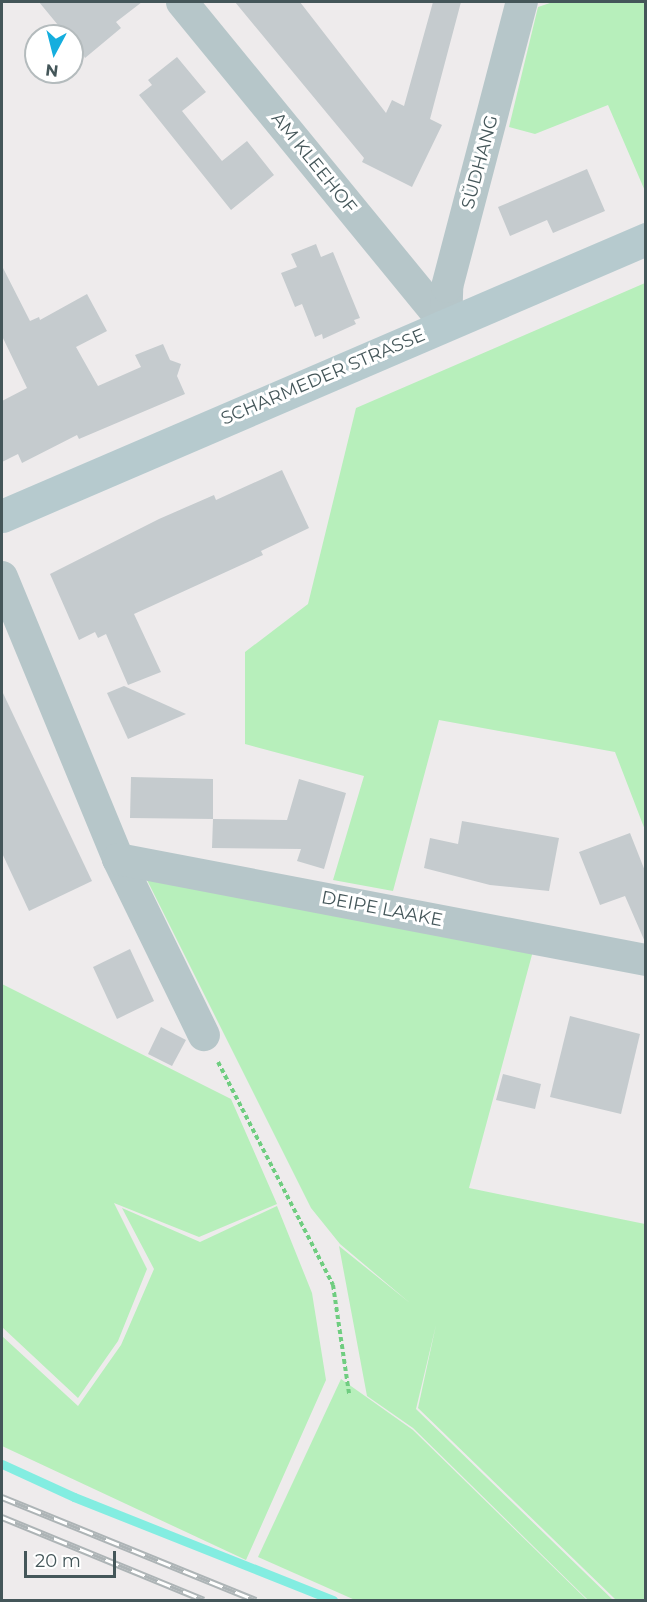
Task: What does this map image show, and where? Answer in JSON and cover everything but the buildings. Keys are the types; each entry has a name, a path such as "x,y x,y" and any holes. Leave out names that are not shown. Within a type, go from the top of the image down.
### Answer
{"street":[{"name":"AM KLEEHOF","path":"182,2 446,324"},
{"name":"SÜDHANG","path":"446,324 447,287 522,2"},
{"name":"SCHARMEDER STRASSE","path":"2,516 645,239"},
{"path":"2,577 118,858 204,1035"},
{"name":"DEIPE LAAKE","path":"118,858 645,960"}],"path":[{"path":"204,1035 333,1285 349,1394"}],"green space":[{"path":"553,2 645,2 645,191 608,105 535,134 509,127 538,7"},
{"path":"645,283 645,830 615,752 439,720 393,891 333,880 364,776 245,744 245,652 308,604 356,408"},
{"path":"146,878 533,951 469,1188 645,1224 645,1600 616,1600 418,1408 436,1325 416,1409 613,1600 588,1600 413,1428 367,1396 339,1246 410,1303 340,1244 311,1208"},
{"path":"2,984 231,1099 277,1204 199,1237 114,1203 147,1269 118,1341 78,1398 2,1327"},
{"path":"277,1206 312,1293 326,1380 246,1560 2,1446 2,1336 78,1406 121,1345 154,1269 122,1208 200,1242"},
{"path":"341,1379 413,1430 587,1600 355,1600 258,1557"}],"waterway":[{"path":"2,1464 74,1497 333,1600"}],"railway":[{"path":"2,1497 256,1600"},
{"path":"2,1517 204,1600"}]}
